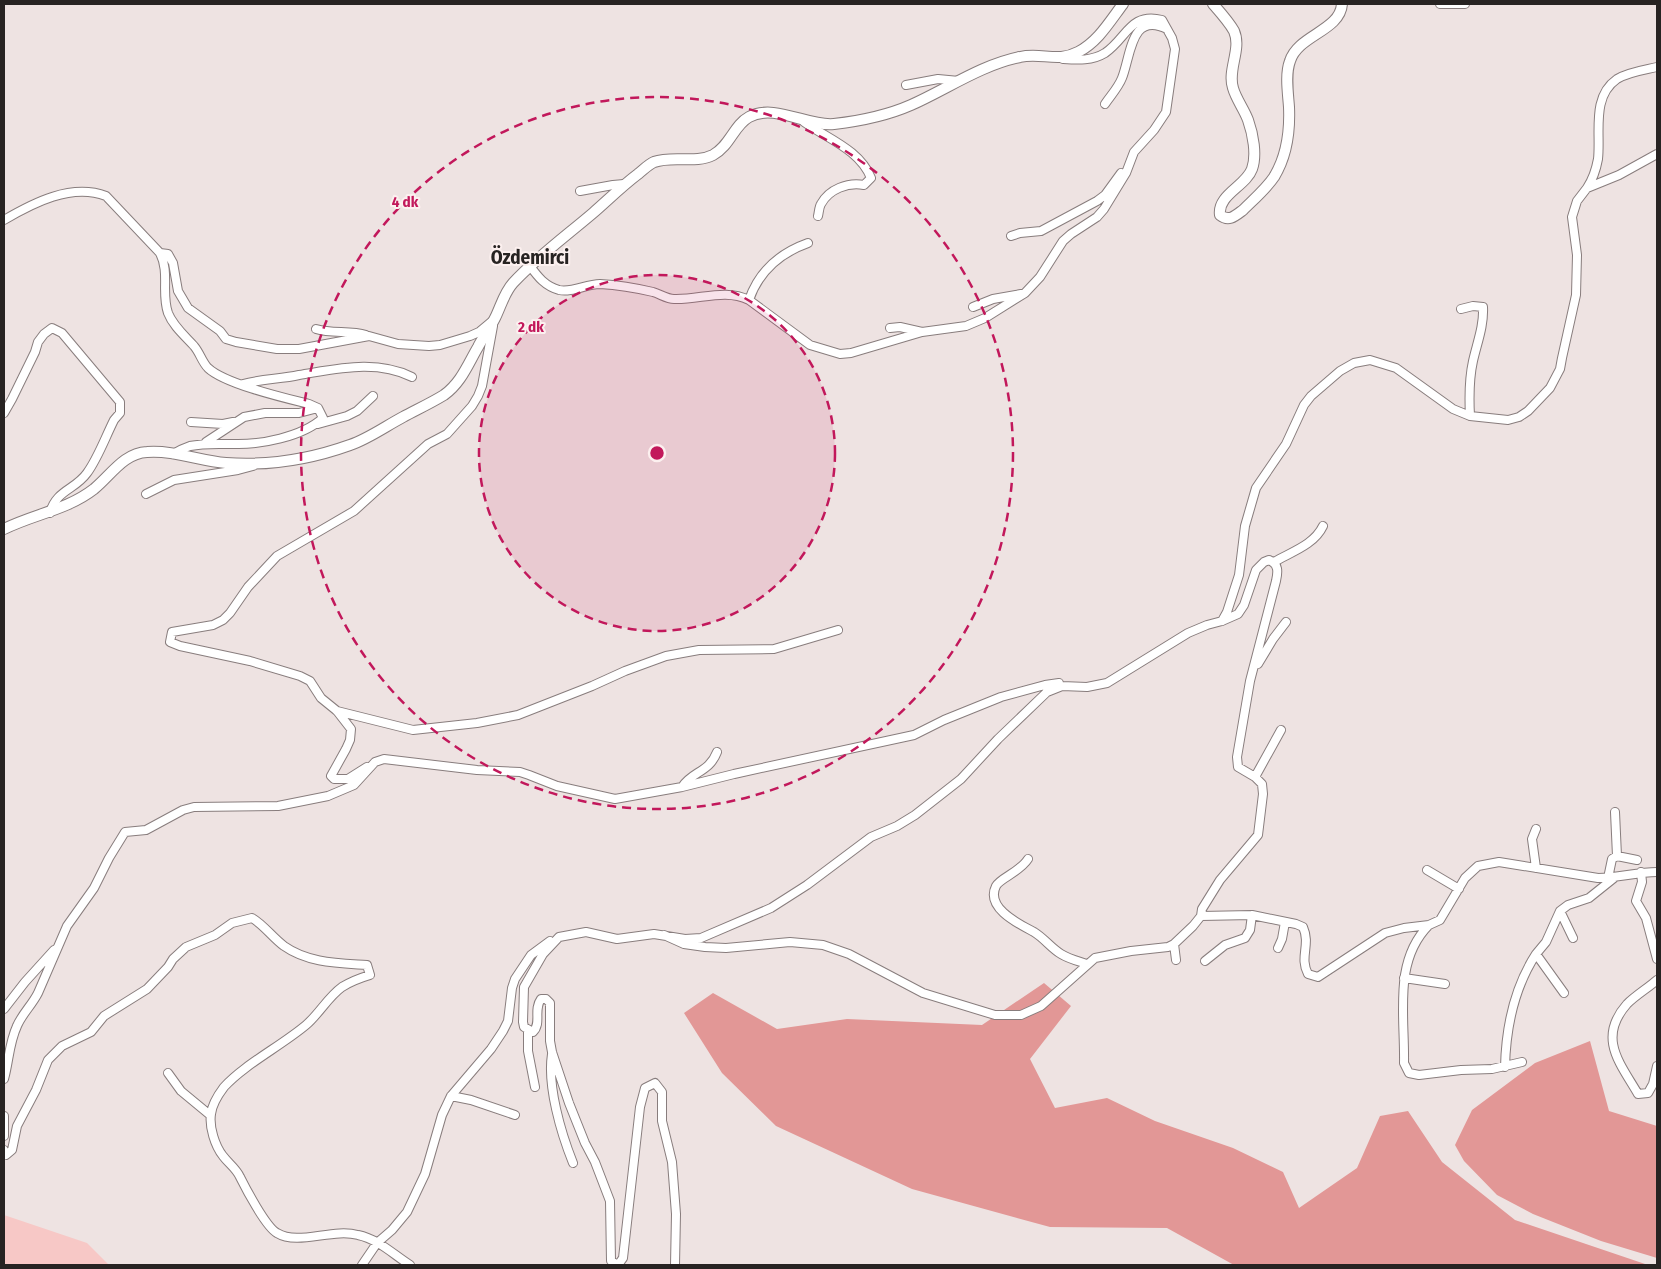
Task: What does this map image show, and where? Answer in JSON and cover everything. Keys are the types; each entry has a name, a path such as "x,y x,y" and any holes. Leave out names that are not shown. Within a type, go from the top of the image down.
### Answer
{"street":[{"path":"1058,59 1071,56 1083,50 1098,36 1123,4"},
{"path":"1213,4 1234,31 1236,41 1231,78 1232,88 1248,120 1253,146 1253,162 1248,176 1222,202 1219,210 1220,215 1230,219 1258,196 1274,176 1284,153 1289,120 1287,86 1289,62 1301,43 1321,31 1335,19 1342,8 1342,4"},
{"path":"1440,4 1465,4"},
{"path":"530,266 543,282 561,290 572,290 592,284 602,284 642,290 672,299 694,299 729,294 739,296 749,300 810,345 840,354 851,353 922,332 966,326 985,318 1025,293 1040,277 1063,241 1097,217 1104,209 1126,173 1134,152 1154,130 1166,112 1175,49 1162,20 1152,18 1141,19 1131,26 1104,54 1084,60 1058,59 1039,55 1022,56 1001,62 911,105 865,119 829,125 796,116 766,113 750,117 740,126 720,151 708,158 653,162 624,184 595,212 530,266 507,290 495,319 489,342 486,370 478,396 472,406 447,434 428,444 348,515 277,556 248,587 223,620 213,625 172,632 170,642 180,646 250,661 310,681 321,698 337,711 351,729 350,740 331,776 334,779 348,778 375,762 384,759 477,770 520,772 557,786 615,799 682,787 914,735 944,720 1001,697 1045,685 1058,683 1087,687 1107,683 1188,633 1233,617 1241,610 1254,574 1260,565 1269,560 1277,566 1277,577 1252,675 1236,762 1238,767 1256,777 1262,784 1258,835 1220,880 1202,909 1201,916 1186,934 1174,944 1163,948 1105,955 1095,958 1036,1009 1016,1016 995,1015 923,993 848,954 823,945 790,942 726,948 705,947 684,944 664,935"},
{"path":"1105,104 1122,79 1130,49 1139,30 1148,25 1158,24 1167,29"},
{"path":"1222,621 1228,612 1240,575 1245,526 1256,488 1286,444 1310,396 1330,378 1354,363 1376,360 1396,368 1454,409 1470,416 1503,420 1519,417 1532,408 1550,388 1562,358 1576,294 1578,255 1572,222 1573,212 1577,201 1587,188 1596,169 1599,115 1604,95 1609,86 1617,79 1627,74 1657,68"},
{"path":"906,85 938,79 959,81"},
{"path":"796,116 816,131 853,153 868,169 872,178 864,185 854,183 835,190 820,205 818,216"},
{"path":"1587,188 1619,175 1657,154"},
{"path":"1011,236 1041,231 1098,202 1130,162"},
{"path":"580,192 613,184 624,184"},
{"path":"4,220 23,209 54,197 74,192 96,192 106,196 160,253 164,262 168,313 173,322 199,352 208,369 226,380 318,408 322,418 316,424"},
{"path":"749,300 752,290 764,272 776,260 788,251 808,243"},
{"path":"160,253 168,254 173,263 178,291 188,308 220,331 226,339 276,349 300,349 369,336"},
{"path":"973,307 993,299 1025,293"},
{"path":"1461,309 1473,306 1483,307 1482,329 1473,361 1470,384 1470,416"},
{"path":"316,330 359,333 398,344 429,346 479,332 495,319"},
{"path":"146,494 174,480 238,470 258,464 298,459 352,445 445,394 458,382 495,319"},
{"path":"890,328 900,327 922,332"},
{"path":"4,413 16,392 38,342 52,328 62,333 120,402 120,413 114,420 87,472 81,481 61,493 52,504 50,513"},
{"path":"241,384 372,366 393,368 412,377"},
{"path":"173,454 190,446 256,442 296,434 316,424 347,416 357,411 373,396"},
{"path":"191,422 223,424 254,415 299,413 318,408"},
{"path":"200,445 219,435 235,422"},
{"path":"4,529 23,519 50,513 73,503 95,488 121,463 134,455 146,452 173,454 222,462 258,464"},
{"path":"1274,562 1319,536 1323,526"},
{"path":"1252,675 1273,639 1286,622"},
{"path":"337,711 413,730 477,724 518,714 666,656 699,650 774,649 838,630"},
{"path":"362,1265 377,1243 392,1230 412,1203 425,1174 442,1115 451,1096 491,1049 503,1031 508,1021 514,978 531,955 559,937 586,932 617,939 648,934 685,939 700,938 760,913 798,891 872,837 897,826 930,803 973,768 998,739 1047,692 1067,685"},
{"path":"1256,777 1281,730"},
{"path":"682,787 688,778 706,769 713,762 717,752"},
{"path":"4,1079 10,1044 17,1024 33,1003 67,926 94,888 125,832 146,830 183,810 194,807 278,806 328,796 354,785 375,762"},
{"path":"1505,1066 1506,1040 1514,1001 1525,972 1546,942 1560,911 1568,905 1589,898 1611,878 1612,859 1616,856 1615,812"},
{"path":"1536,829 1532,839 1536,868"},
{"path":"1616,856 1637,860"},
{"path":"1028,859 1021,868 999,882 994,892 996,902 1006,915 1038,935 1062,955 1086,964"},
{"path":"1201,916 1252,915 1303,927 1307,936 1303,965 1308,974 1318,977 1385,933 1404,928 1429,925 1440,920 1466,878 1478,866 1499,862 1598,878 1611,878 1641,872 1657,872"},
{"path":"1427,870 1459,889"},
{"path":"1641,872 1642,882 1636,901 1646,918 1657,960"},
{"path":"1560,911 1573,938"},
{"path":"1205,960 1225,945 1245,938 1250,930 1252,915"},
{"path":"4,1150 6,1155 12,1150 17,1126 36,1090 48,1060 62,1046 91,1032 104,1016 147,989 186,947 214,935 232,923 252,918 282,944 300,955 321,961 367,965 370,975 341,988 306,1025 241,1072 225,1087 213,1104 210,1115 214,1136 220,1151 237,1171 252,1200 275,1232 296,1239 336,1232 357,1234 377,1243 410,1265"},
{"path":"1278,948 1282,939 1285,922"},
{"path":"1429,925 1416,940 1408,958 1404,978 1404,1062 1409,1072 1419,1075 1461,1070 1492,1069 1522,1062"},
{"path":"559,937 543,954 524,987 524,1027 533,1032 536,1029 538,1003 541,999 546,999 550,1003 550,1041 552,1052 569,1104 610,1201 611,1261 618,1265 623,1258 640,1107 645,1088 655,1083 662,1092 662,1121 672,1162 676,1214 674,1265"},
{"path":"1174,944 1176,960"},
{"path":"4,1009 58,945"},
{"path":"1536,954 1564,993"},
{"path":"1404,978 1446,984"},
{"path":"1657,980 1627,1004 1613,1030 1612,1040 1613,1050 1638,1094 1648,1094 1653,1084 1657,1066"},
{"path":"528,1030 528,1051 535,1088"},
{"path":"552,1052 551,1067 555,1103 573,1163"},
{"path":"168,1073 181,1091 210,1115"},
{"path":"451,1096 471,1100 515,1115"},
{"path":"4,1116 4,1136"}],"shaded area":[{"path":"1044,983 1071,1006 1030,1059 1055,1108 1107,1098 1155,1121 1233,1148 1283,1172 1299,1208 1357,1168 1380,1116 1408,1111 1442,1162 1515,1220 1648,1265 1234,1265 1167,1228 1050,1227 912,1189 776,1126 722,1073 684,1013 713,993 777,1029 847,1019 982,1025"},
{"path":"1590,1041 1609,1111 1657,1126 1657,1258 1601,1241 1533,1214 1497,1195 1464,1161 1455,1145 1472,1110 1535,1063"},
{"path":"4,1215 87,1243 109,1265 4,1265"}],"district":[{"name":"Özdemirci","path":"530,257"}]}
